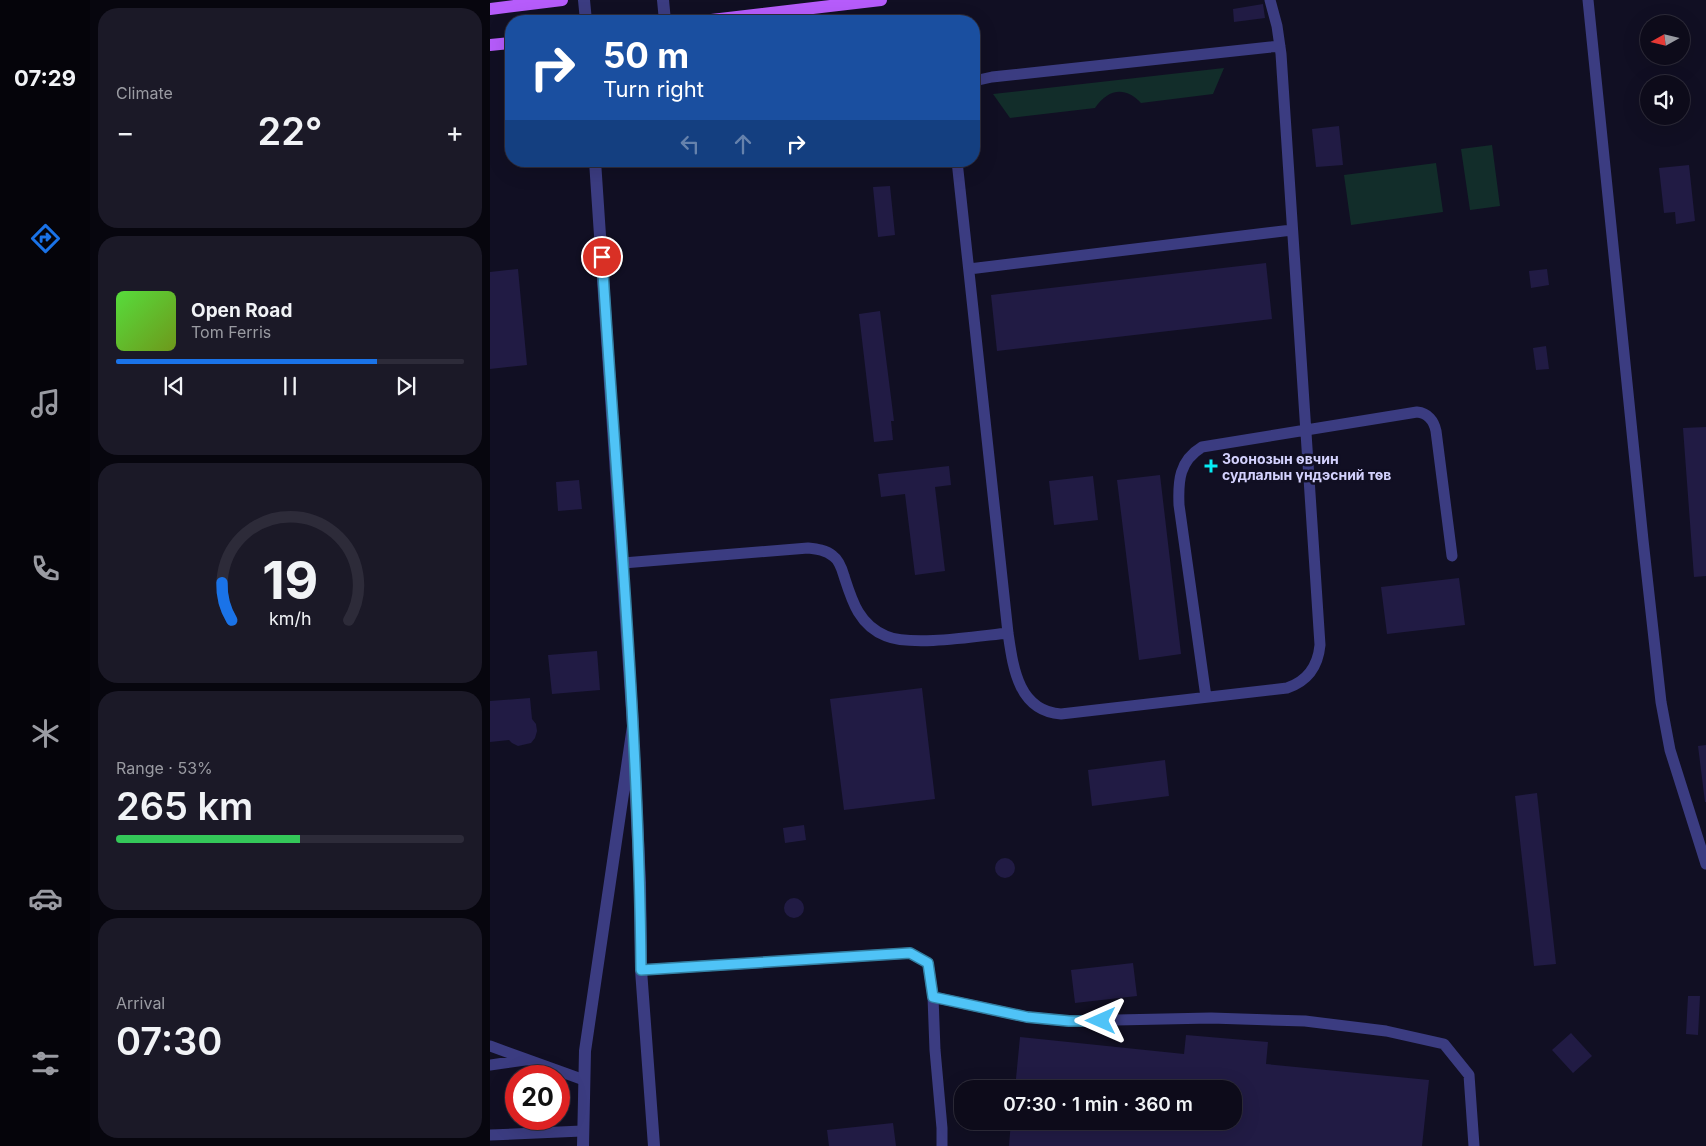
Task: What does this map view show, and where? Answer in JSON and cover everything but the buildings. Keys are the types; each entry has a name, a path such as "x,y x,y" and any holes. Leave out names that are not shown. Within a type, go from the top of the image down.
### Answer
{"main road":[{"path":"490,9 562,0"},
{"path":"754,15 881,0"},
{"path":"490,45 505,44"}],"street":[{"path":"584,0 585,15"},
{"path":"663,0 664,15"},
{"path":"595,167 633,726 640,882 641,970 654,1146"},
{"path":"583,1146 585,1051 633,726"}],"lane":[{"path":"959,167 1008,633 1012,666 1020,687 1035,705 1052,713 1061,714 1295,686 1307,677 1316,665 1320,645 1280,46 1270,0"},
{"path":"1588,0 1661,702 1670,750 1706,864"},
{"path":"980,80 992,77 1280,46"},
{"path":"969,269 1292,230"},
{"path":"1206,697 1179,505 1178,485 1182,470 1194,453 1206,446 1417,412 1427,415 1433,422 1436,431 1452,556"},
{"path":"622,563 808,548 818,549 829,553 836,559 843,572 856,610 864,621 874,630 886,636 896,639 923,640 1008,633"},
{"path":"641,970 910,953 928,963 933,997 942,1146"},
{"path":"933,997 1027,1017 1069,1021 1211,1018 1305,1021 1386,1030 1444,1044 1469,1076 1474,1146"},
{"path":"490,1046 584,1080"},
{"path":"490,1065 527,1060"},
{"path":"490,1135 582,1131"}],"green space":[{"path":"1224,68 1213,94 1141,103 1129,94 1117,92 1105,97 1095,108 1010,118 993,94"},
{"path":"1492,145 1500,206 1470,210 1461,149"},
{"path":"1436,163 1443,212 1351,225 1344,175"}],"place":[{"name":"Зоонозын өвчин судлалын үндэсний төв","path":"1211,466"}],"route":[{"path":"602,257 633,726 640,882 641,970 910,953 928,963 933,997 1027,1017 1069,1021 1101,1021"}]}
